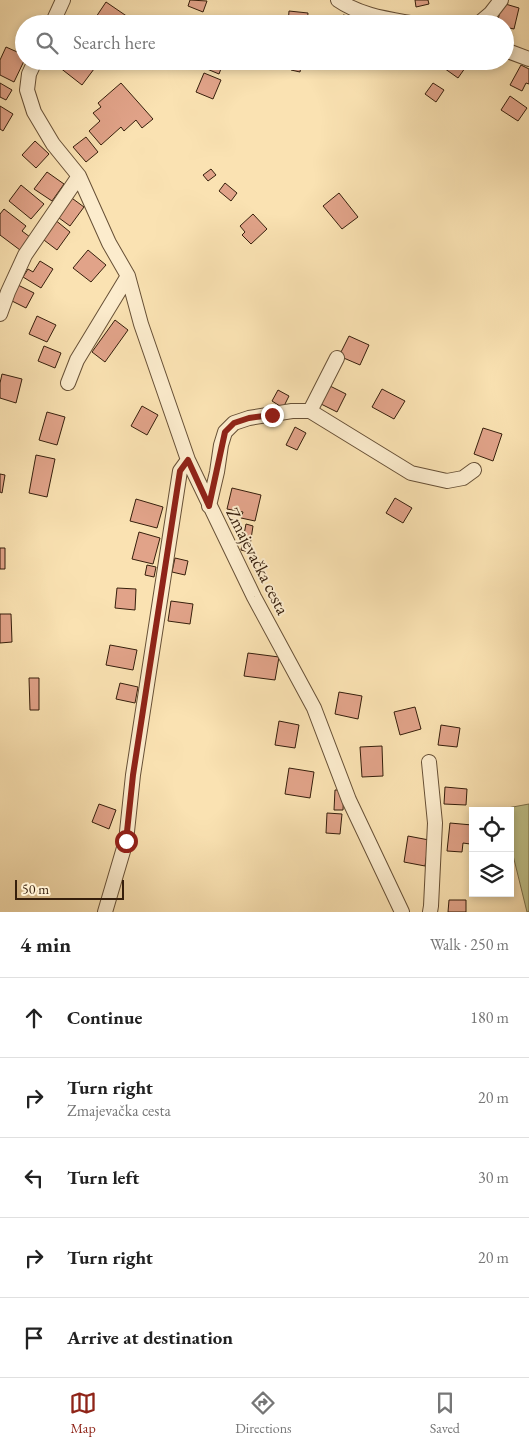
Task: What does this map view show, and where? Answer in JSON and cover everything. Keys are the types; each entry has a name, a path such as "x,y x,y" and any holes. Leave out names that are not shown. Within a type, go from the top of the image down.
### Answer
{"street":[{"path":"56,15 63,0"},
{"path":"338,0 346,6 369,15"},
{"path":"488,15 501,0"},
{"path":"514,53 529,59"},
{"name":"Zmajevačka cesta","path":"31,70 27,90 34,112 53,144 79,176 109,243 128,276 141,324 188,460 254,597 314,708 349,800 402,912"},
{"path":"0,314 25,255 79,176"},
{"path":"68,383 77,360 128,276"},
{"path":"310,411 337,358"},
{"path":"209,506 225,432 234,423 249,418 292,411 310,411 411,473 447,481 463,478 474,470"},
{"path":"104,912 126,841 136,756 180,471 188,460"},
{"path":"430,762 435,823 430,912"}],"green space":[{"path":"529,804 529,912 527,912 514,859 513,807"}],"building":[{"path":"190,0 207,1 203,12 188,6"},
{"path":"415,0 428,0 429,4 416,7"},
{"path":"106,2 125,15 97,15"},
{"path":"502,3 519,8 514,29 514,15 499,15"},
{"path":"289,11 308,13 308,15 289,15"},
{"path":"6,47 15,51 15,70 20,70 14,82 0,75 0,60"},
{"path":"521,65 529,69 529,84 526,83 522,91 510,85"},
{"path":"63,70 93,70 82,85"},
{"path":"209,70 220,70 219,74"},
{"path":"447,70 464,70 458,78"},
{"path":"204,73 221,80 213,99 196,92"},
{"path":"0,83 12,90 6,100 0,97"},
{"path":"121,83 153,119 142,128 136,120 124,131 121,127 101,145 89,131 100,121 93,113 101,107 98,103"},
{"path":"433,83 444,90 436,102 425,94"},
{"path":"510,96 527,108 518,121 501,110"},
{"path":"0,106 13,114 3,131 0,129"},
{"path":"86,137 98,152 86,162 73,147"},
{"path":"35,141 49,154 36,168 22,155"},
{"path":"211,169 216,175 208,181 203,175"},
{"path":"47,172 64,184 52,201 34,189"},
{"path":"225,183 237,193 231,201 219,191"},
{"path":"21,185 44,204 31,219 9,201"},
{"path":"339,193 358,217 342,229 323,206"},
{"path":"69,196 84,207 70,226 55,215"},
{"path":"4,209 26,226 22,231 30,237 20,250 0,235 0,214"},
{"path":"253,214 267,229 251,244 242,235 245,232 240,226"},
{"path":"54,219 70,232 57,250 40,237"},
{"path":"88,250 106,265 91,282 73,268"},
{"path":"40,261 53,269 41,288 23,277 28,269 33,272"},
{"path":"18,285 34,293 26,308 10,300"},
{"path":"37,316 56,325 47,342 29,334"},
{"path":"115,320 128,330 105,362 92,352"},
{"path":"349,336 369,345 360,365 339,356"},
{"path":"44,346 61,353 55,368 38,361"},
{"path":"2,374 22,379 16,403 0,398"},
{"path":"328,385 346,394 337,412 319,403"},
{"path":"382,389 405,401 394,419 372,407"},
{"path":"278,390 289,396 283,408 272,401"},
{"path":"142,406 158,415 147,435 131,426"},
{"path":"47,412 65,417 57,445 39,440"},
{"path":"295,427 306,433 297,450 286,445"},
{"path":"483,428 502,434 493,461 474,454"},
{"path":"36,455 55,459 47,497 29,493"},
{"path":"0,474 5,475 2,493 0,492"},
{"path":"232,488 261,495 255,521 241,518 243,512 227,509"},
{"path":"395,498 412,508 403,523 386,513"},
{"path":"136,499 163,507 157,528 130,521"},
{"path":"246,524 253,526 249,552 241,550"},
{"path":"139,532 160,538 153,564 132,559"},
{"path":"0,548 5,548 5,569 0,569"},
{"path":"175,558 188,561 185,575 172,572"},
{"path":"147,565 156,567 154,577 145,575"},
{"path":"117,588 136,589 135,610 115,608"},
{"path":"171,601 193,604 190,624 168,621"},
{"path":"0,614 11,614 12,642 0,643"},
{"path":"110,645 137,650 133,670 106,665"},
{"path":"248,653 279,657 275,680 244,676"},
{"path":"29,678 39,678 39,710 30,710"},
{"path":"120,683 138,687 135,703 116,699"},
{"path":"339,692 362,696 358,719 335,714"},
{"path":"415,707 421,729 400,735 394,712"},
{"path":"279,721 299,725 295,748 275,745"},
{"path":"441,725 460,728 457,747 438,745"},
{"path":"382,746 383,776 362,777 360,747"},
{"path":"289,768 314,772 310,798 285,794"},
{"path":"445,787 467,789 466,805 444,804"},
{"path":"335,790 344,790 343,810 334,810"},
{"path":"99,804 116,810 109,829 92,822"},
{"path":"327,813 342,814 340,834 326,833"},
{"path":"450,823 469,825 469,844 463,843 462,852 447,851"},
{"path":"408,836 429,840 425,866 404,862"},
{"path":"449,900 466,900 466,912 448,912"}],"route":[{"path":"126,841 133,775 180,471 188,460 209,506 225,432 234,423 249,418 272,415"}]}
